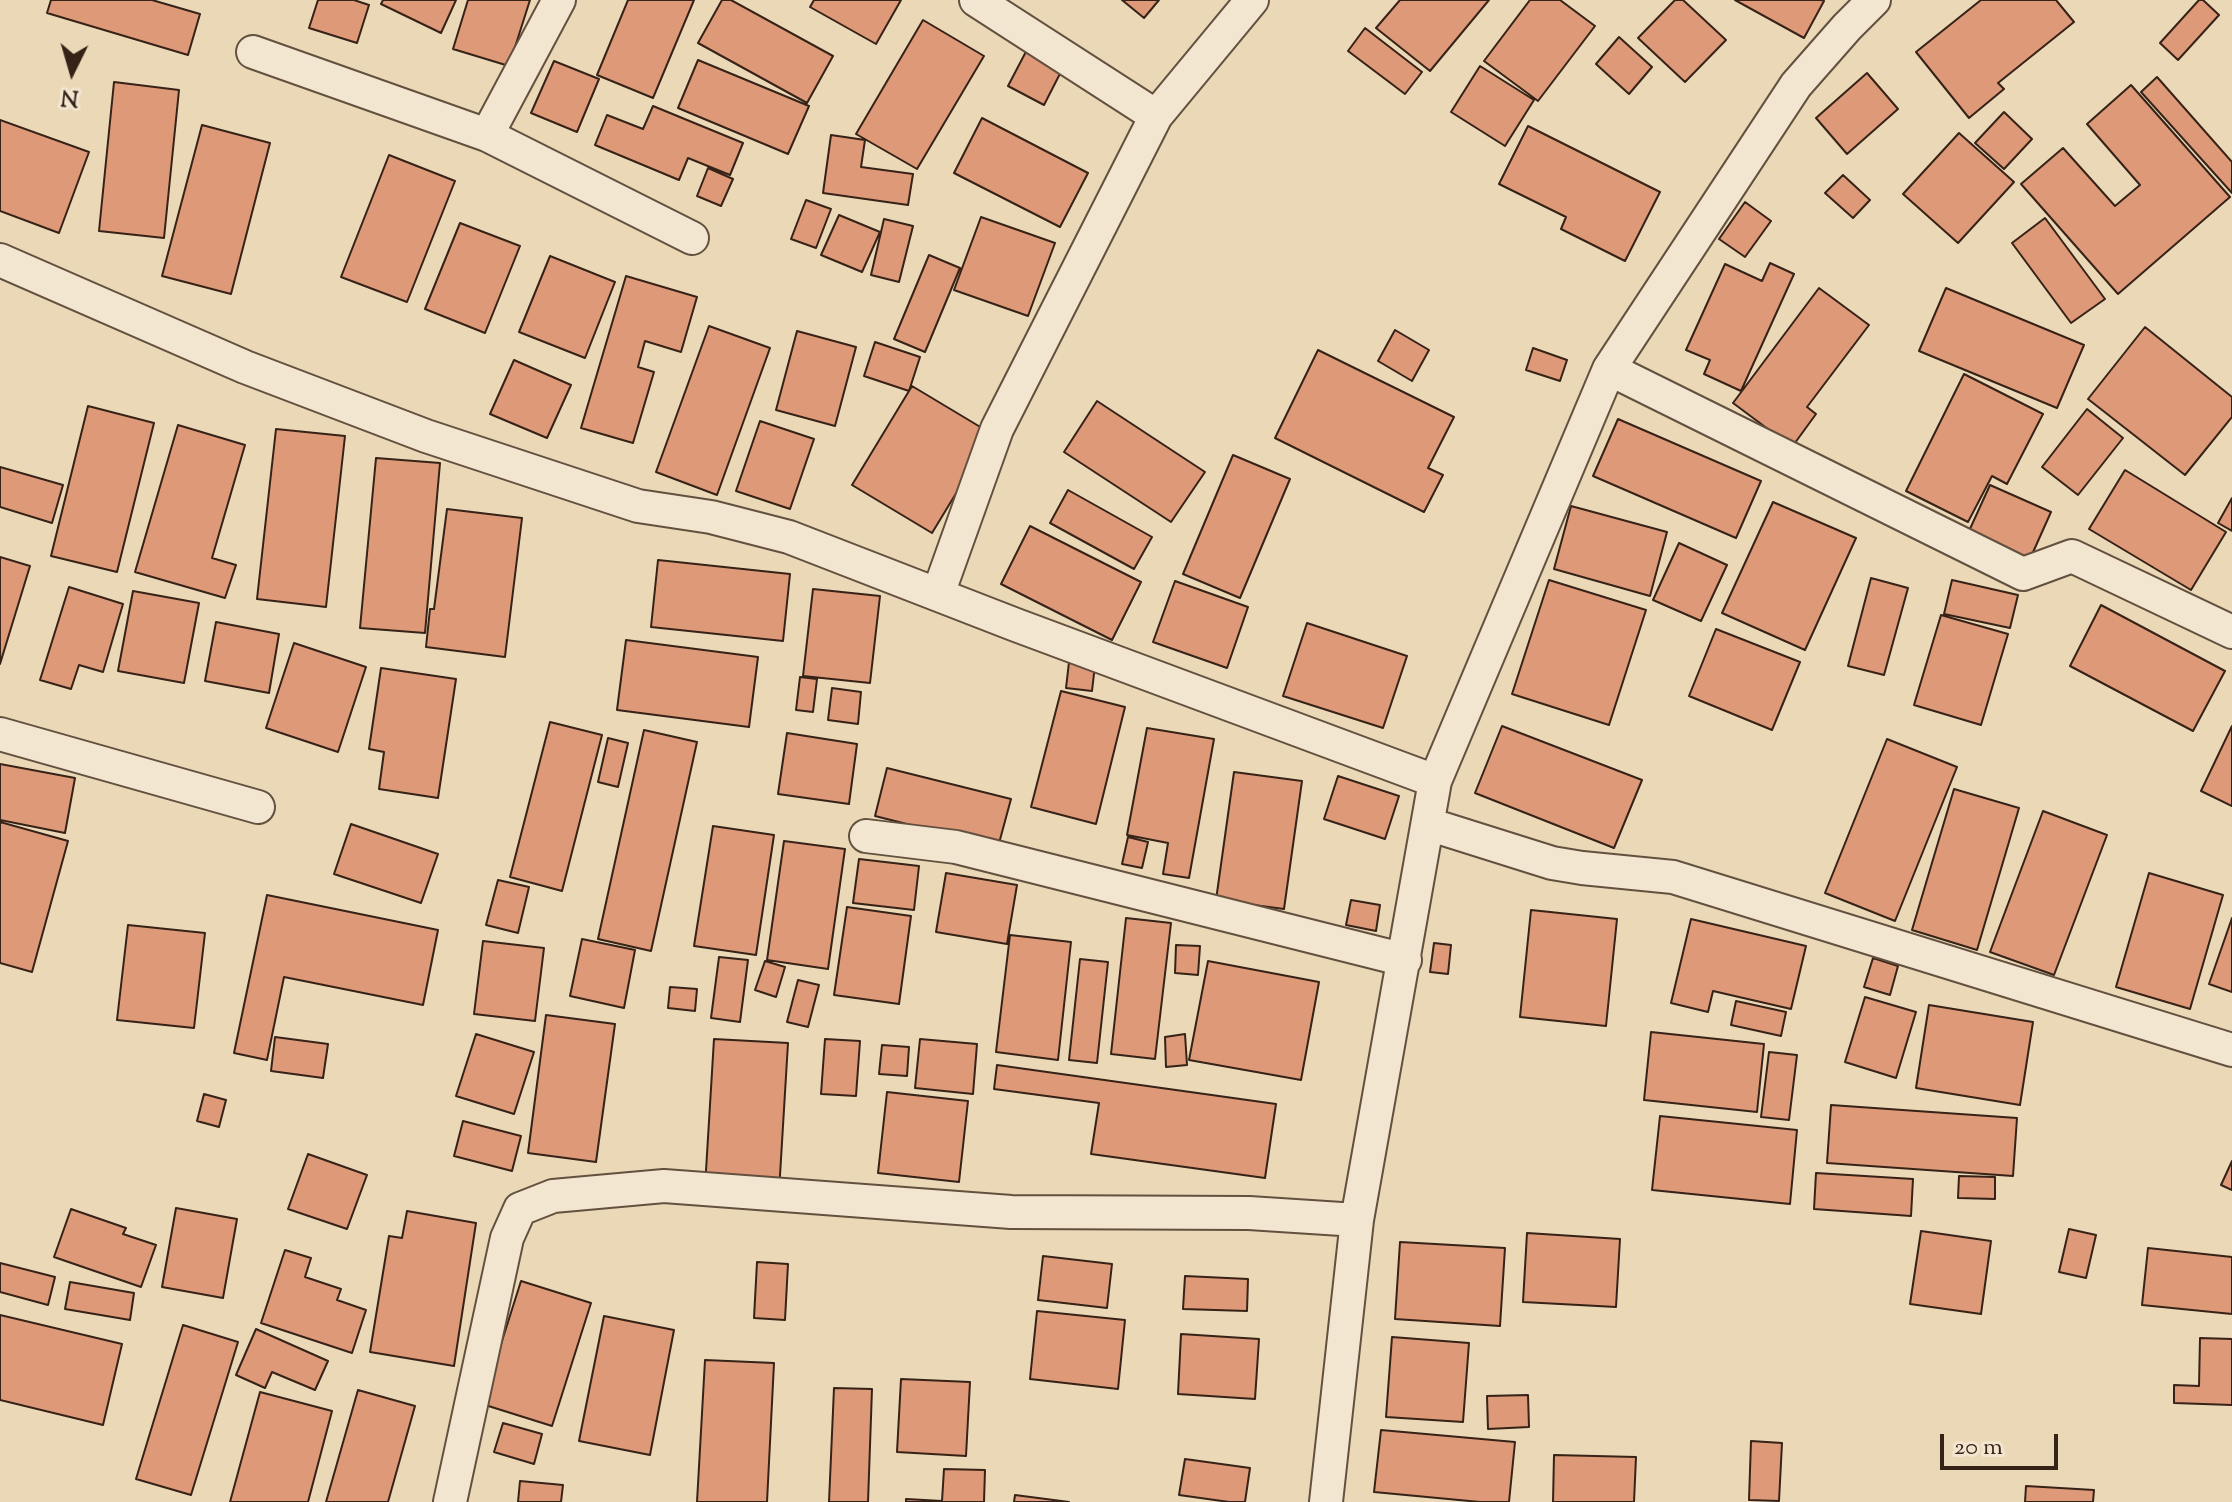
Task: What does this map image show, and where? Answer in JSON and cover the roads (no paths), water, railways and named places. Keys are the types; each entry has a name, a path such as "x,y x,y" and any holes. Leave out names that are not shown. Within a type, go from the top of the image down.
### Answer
{"street":[{"path":"487,135 559,0"},
{"path":"976,0 1156,116"},
{"path":"938,594 997,429 1156,116 1252,0"},
{"path":"1326,1502 1357,1220 1435,781 1609,369 1796,85 1874,0"},
{"path":"253,52 487,135 692,238"},
{"path":"0,260 245,367 426,436 638,506 711,517 789,537 1435,781"},
{"path":"1609,369 2023,574 2072,556 2232,632"},
{"path":"0,734 258,807"},
{"path":"1428,824 1552,863 1673,877 2232,1050"},
{"path":"866,836 956,847 1405,960"},
{"path":"450,1502 507,1238 520,1209 553,1196 664,1186 1011,1212 1249,1213 1357,1220"}]}
